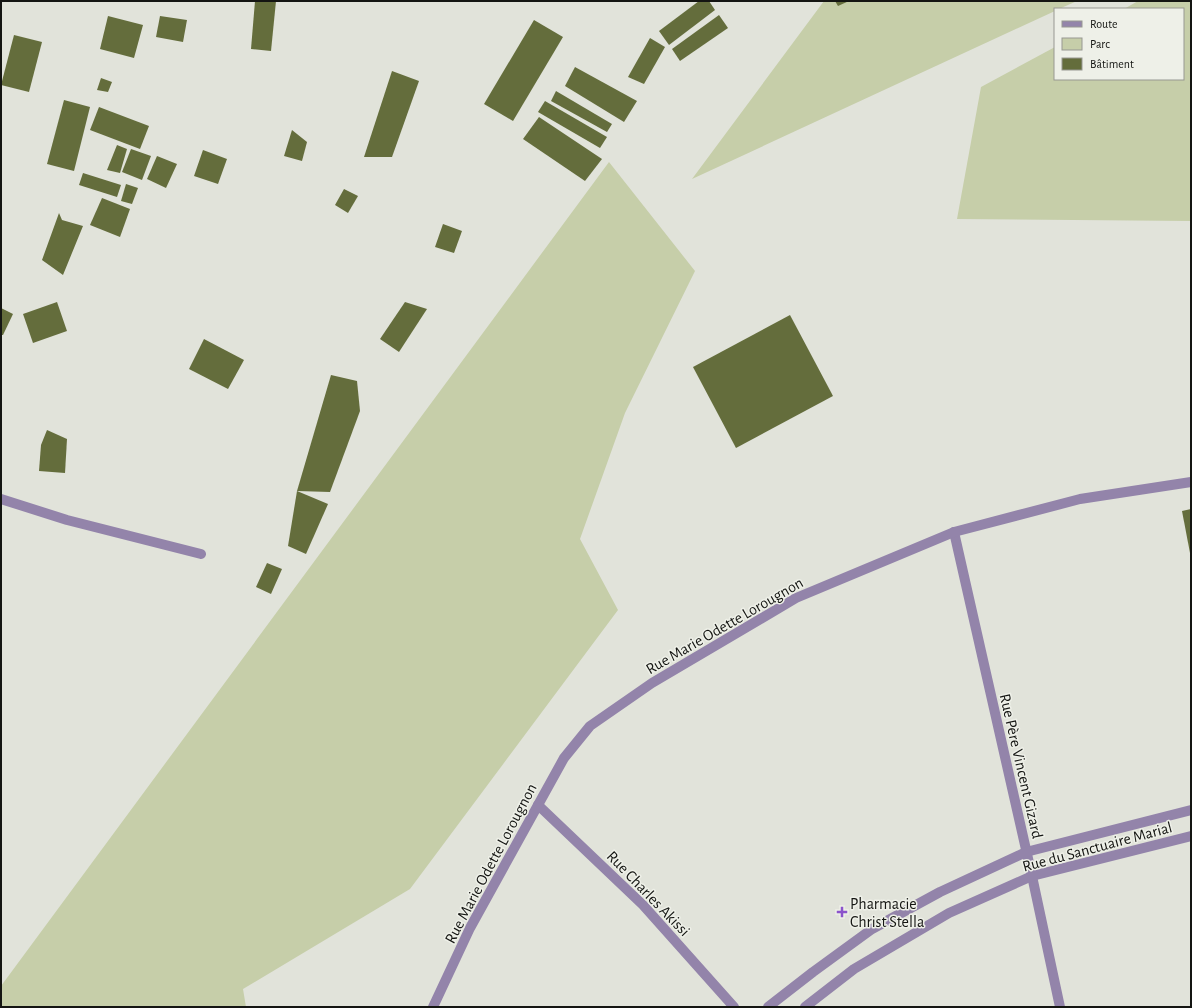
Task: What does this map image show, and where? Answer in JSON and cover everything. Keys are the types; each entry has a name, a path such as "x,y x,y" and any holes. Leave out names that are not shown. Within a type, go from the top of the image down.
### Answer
{"street":[{"name":"Rue Marie Odette Lorougnon","path":"433,1007 470,928 564,758 590,726 652,683 796,598 954,532 1080,499 1191,482"},
{"path":"1,499 67,520 201,554"},
{"name":"Rue Père Vincent Gizard","path":"954,532 1032,876 1060,1007"},
{"name":"Rue Charles Akissi","path":"538,805 643,905 734,1007"},
{"name":"Rue du Sanctuaire Marial","path":"768,1007 872,929 940,892 1026,852 1191,810"},
{"name":"Rue du Sanctuaire Marial","path":"805,1007 854,969 949,912 1032,876 1191,836"}],"green space":[{"path":"824,1 1077,1 1061,8 1054,8 1054,11 692,179"},
{"path":"1138,1 1191,1 1191,221 957,219 981,87 1054,48 1054,80 1184,80 1184,8 1126,8"},
{"path":"609,162 695,271 625,413 580,539 618,610 410,889 243,989 246,1007 1,1007 1,986"}],"building":[{"path":"255,1 276,1 271,51 251,49"},
{"path":"699,1 709,1 715,10 669,45 659,31"},
{"path":"835,1 849,1 838,6"},
{"path":"719,15 728,28 680,61 672,49"},
{"path":"108,16 143,25 134,58 100,49"},
{"path":"160,16 187,20 183,42 156,37"},
{"path":"534,20 563,37 513,121 484,104"},
{"path":"14,35 42,42 29,92 1,85"},
{"path":"650,38 665,47 644,84 628,77"},
{"path":"575,67 637,101 624,122 565,86"},
{"path":"392,71 419,81 392,157 364,157"},
{"path":"101,78 112,82 108,92 97,90"},
{"path":"556,91 612,124 607,132 551,101"},
{"path":"64,100 90,107 74,171 47,164"},
{"path":"545,101 607,137 600,148 538,112"},
{"path":"99,107 149,126 140,149 90,130"},
{"path":"539,117 602,159 585,181 523,139"},
{"path":"292,130 307,142 302,161 284,156"},
{"path":"117,145 127,149 120,173 107,170"},
{"path":"131,149 151,156 142,180 122,172"},
{"path":"203,150 227,159 218,184 194,176"},
{"path":"157,156 177,164 166,188 147,179"},
{"path":"83,173 121,185 117,197 79,185"},
{"path":"126,184 138,188 132,204 121,201"},
{"path":"344,189 358,196 348,213 335,205"},
{"path":"102,198 130,209 120,237 90,225"},
{"path":"59,213 62,220 83,226 63,275 42,260"},
{"path":"443,224 462,231 454,253 435,247"},
{"path":"57,302 67,331 33,343 23,314"},
{"path":"405,302 427,309 399,352 380,339"},
{"path":"1,308 13,314 3,335 1,335"},
{"path":"790,315 833,396 736,448 693,367"},
{"path":"204,339 244,360 228,389 189,369"},
{"path":"331,375 357,381 360,411 330,492 297,491"},
{"path":"47,430 67,439 65,473 39,471 41,445"},
{"path":"297,491 328,504 306,554 288,546"},
{"path":"1191,509 1191,553 1190,553 1182,511"},
{"path":"267,563 282,569 271,594 256,587"}],"place":[{"name":"Pharmacie Christ Stella","path":"842,912"}]}
